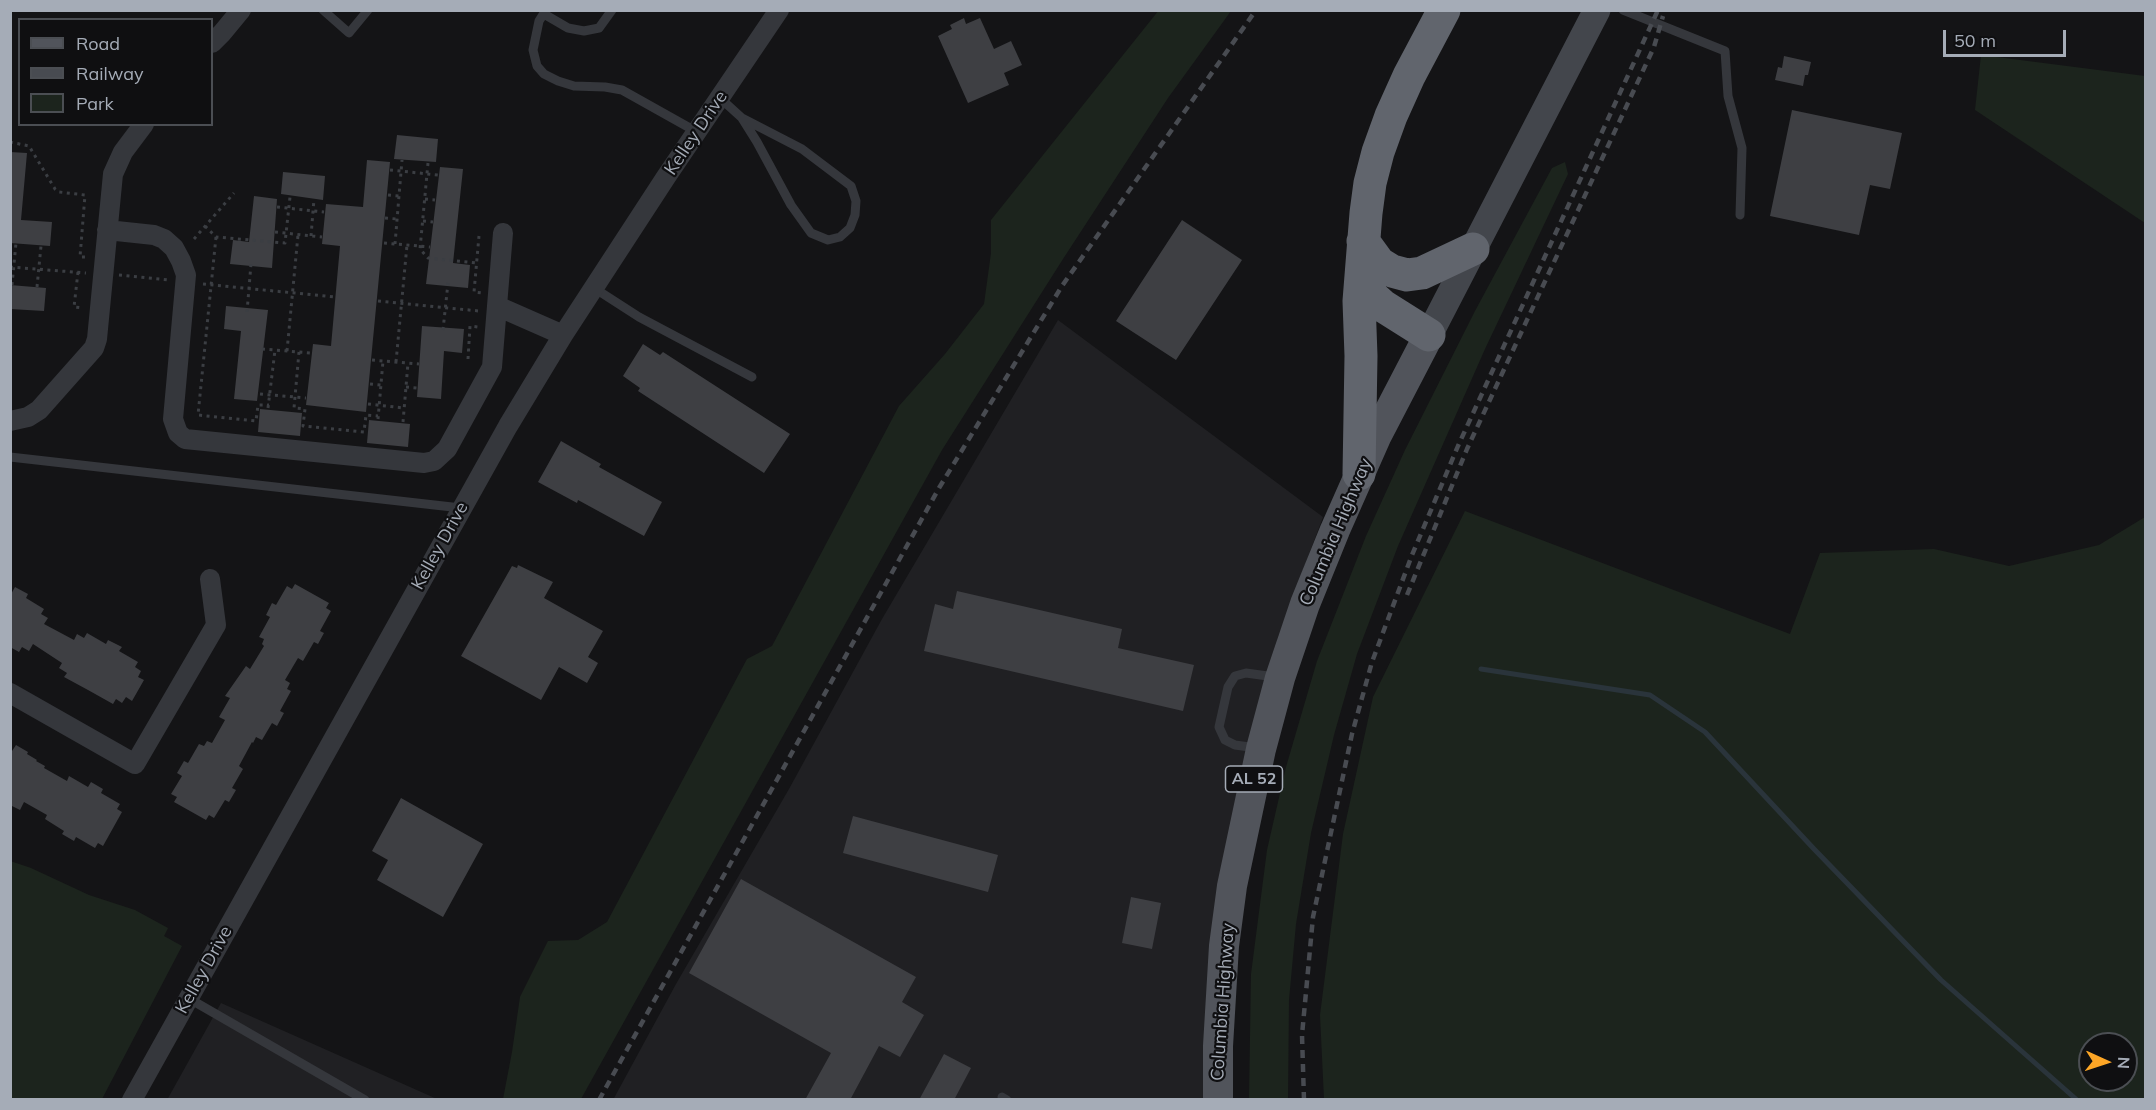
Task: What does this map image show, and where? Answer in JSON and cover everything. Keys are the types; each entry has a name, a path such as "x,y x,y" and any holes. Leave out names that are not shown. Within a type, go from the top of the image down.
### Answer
{"highway":[{"path":"1359,474 1361,356 1359,301 1370,183 1378,152 1409,76 1444,10"},
{"path":"1363,254 1392,271 1407,275 1422,273 1473,249"},
{"path":"1363,254 1365,284 1373,297 1383,306 1429,335"}],"main road":[{"name":"Columbia Highway","path":"1218,1100 1220,991 1232,886 1261,749 1280,678 1305,604 1359,474 1597,10"}],"street":[{"path":"213,42 241,10"},
{"name":"Kelley Drive","path":"132,1100 461,508 563,335 779,10"},
{"path":"10,421 28,417 39,410 94,348 97,339 113,174 123,152 142,126"},
{"path":"107,230 154,235 164,239 174,248 181,261 186,275 173,419 178,433 185,439 424,463 434,461 447,449 492,367 493,310 503,233"},
{"path":"493,310 563,335"},
{"path":"10,693 135,764 216,625 210,579"}],"lane":[{"path":"323,10 349,33 368,10"},
{"path":"612,10 599,28 584,31 568,28 545,12 539,21 535,35 533,50 537,66 544,74 574,86 622,90 697,132"},
{"path":"1623,10 1725,51 1728,96 1742,148 1740,215"},
{"path":"720,98 742,118 801,149 851,186 856,201 855,215 850,228 840,237 828,240 811,233 791,205 742,118"},
{"path":"594,288 639,316 752,377"},
{"path":"10,457 461,508"},
{"path":"1261,749 1235,745 1225,740 1219,727 1228,687 1235,676 1246,672 1280,678"},
{"path":"188,998 365,1100"}],"path":[{"path":"10,142 29,146 59,192 85,195 80,257 93,258"},
{"path":"395,244 402,160"},
{"path":"428,163 420,246 428,258 477,263"},
{"path":"390,170 438,175"},
{"path":"194,239 234,193"},
{"path":"388,195 399,196"},
{"path":"205,226 216,237 285,243 290,197"},
{"path":"311,236 314,199"},
{"path":"425,199 435,200"},
{"path":"277,207 324,212"},
{"path":"385,218 397,219"},
{"path":"423,221 433,222"},
{"path":"275,232 322,237"},
{"path":"287,351 298,235"},
{"path":"468,359 470,326 484,327 493,310 488,294 474,292 479,236"},
{"path":"216,237 198,416 256,421 258,405 268,407 274,350"},
{"path":"12,285 16,243"},
{"path":"384,243 430,247"},
{"path":"396,362 407,245"},
{"path":"37,287 41,246"},
{"path":"246,312 251,264"},
{"path":"78,272 74,307 99,309"},
{"path":"443,330 448,283"},
{"path":"76,285 84,286"},
{"path":"378,301 493,310"},
{"path":"262,349 311,353"},
{"path":"299,352 294,408 305,409 303,426 364,432 366,415 378,418 383,361"},
{"path":"372,360 419,364"},
{"path":"403,422 408,363"},
{"path":"370,384 381,385"},
{"path":"406,387 417,388"},
{"path":"260,394 306,398"},
{"path":"368,404 404,408"}],"shaded area":[{"path":"1058,320 1323,517 1278,637 1208,1099 613,1100 676,984 789,789 882,619"},
{"path":"221,1003 437,1099 167,1100"}],"green space":[{"path":"1159,10 1231,11 1168,98 942,450 581,1099 503,1099 520,997 548,941 578,940 607,922 747,659 772,646 899,406 945,354 984,304 991,253 991,220"},
{"path":"1981,55 2145,76 2145,223 1975,110"},
{"path":"1565,162 1568,174 1485,349 1398,546 1357,654 1334,735 1311,833 1296,924 1289,1000 1288,1099 1249,1099 1251,974 1267,850 1286,767 1317,661 1366,536 1405,450 1475,311 1552,168"},
{"path":"1465,511 1790,634 1820,553 1934,549 2009,566 2099,545 2145,517 2145,1099 1324,1099 1320,1015 1343,834 1373,697"},
{"path":"10,861 31,868 89,895 135,910 168,928 164,936 182,946 102,1099 11,1099"}],"building":[{"path":"964,18 966,24 980,18 994,49 1011,41 1022,65 1004,73 1009,85 968,103 938,36 952,29 950,25"},
{"path":"1784,56 1811,62 1803,86 1775,80 1778,67 1782,68"},
{"path":"1792,110 1902,133 1890,189 1870,185 1859,235 1770,216"},
{"path":"397,135 438,139 436,162 394,159"},
{"path":"10,152 27,153 21,220 52,222 50,246 10,243"},
{"path":"367,160 390,162 366,412 306,405 313,344 331,346 340,246 322,244 326,204 363,207"},
{"path":"440,167 463,169 453,263 470,265 468,288 426,284"},
{"path":"283,172 325,176 323,200 281,194"},
{"path":"254,196 277,199 272,268 230,264 233,240 249,242"},
{"path":"1182,220 1242,260 1176,360 1116,321"},
{"path":"10,285 46,288 44,311 10,309"},
{"path":"226,306 268,310 257,401 234,399 241,331 224,329"},
{"path":"422,326 464,329 462,353 444,351 441,399 417,397"},
{"path":"643,344 660,355 663,352 790,434 764,473 638,391 640,388 623,376"},
{"path":"260,409 302,413 300,436 258,432"},
{"path":"369,420 410,424 408,447 367,443"},
{"path":"561,441 601,464 599,467 662,502 644,536 578,500 577,503 538,482"},
{"path":"518,565 553,582 544,598 603,631 588,657 598,663 587,683 559,667 541,700 461,656 512,566 517,568"},
{"path":"295,584 329,603 326,608 331,611 320,631 324,633 318,644 314,642 303,661 298,658 285,680 290,683 287,689 291,691 280,711 284,713 277,726 272,723 262,740 256,737 252,742 239,766 243,769 232,788 236,790 229,802 225,800 214,818 209,815 206,820 174,802 177,797 171,794 182,776 177,773 184,761 188,763 199,744 204,746 207,741 212,743 225,720 219,717 230,698 225,696 246,666 250,669 264,646 262,644 264,639 259,637 270,617 266,615 272,603 276,605 287,586 292,589"},
{"path":"15,587 28,594 26,598 44,609 41,614 48,618 44,624 74,640 77,634 84,638 87,633 106,644 108,640 122,647 119,651 138,662 135,667 141,671 138,677 144,680 132,701 126,697 122,703 116,699 113,704 64,677 67,673 59,668 62,663 33,644 29,651 22,647 19,652 10,647 10,596"},
{"path":"957,591 1122,629 1118,648 1194,665 1183,711 924,651 935,604 953,609"},
{"path":"16,745 28,752 27,754 45,766 44,768 67,781 69,776 88,787 91,782 103,789 101,793 120,804 117,809 122,812 103,846 98,843 95,848 76,837 74,841 62,834 64,831 45,819 47,815 24,802 20,810 10,805 10,754"},
{"path":"401,798 483,844 443,917 377,880 388,860 372,851"},
{"path":"853,816 998,855 988,892 843,853"},
{"path":"741,879 916,977 902,1002 924,1015 900,1057 879,1046 850,1100 805,1100 831,1053 689,973"},
{"path":"1131,897 1161,903 1152,949 1122,943"},
{"path":"944,1054 971,1068 954,1100 919,1100"}],"waterway":[{"path":"1481,669 1650,695 1705,732 1941,980 2077,1100"}],"railway":[{"path":"599,1100 939,488 1062,286 1256,10"},
{"path":"1304,1100 1302,1035 1313,917 1352,734 1372,662 1412,555 1458,446 1658,10"},
{"path":"1407,595 1467,449 1654,47 1663,16"}]}
